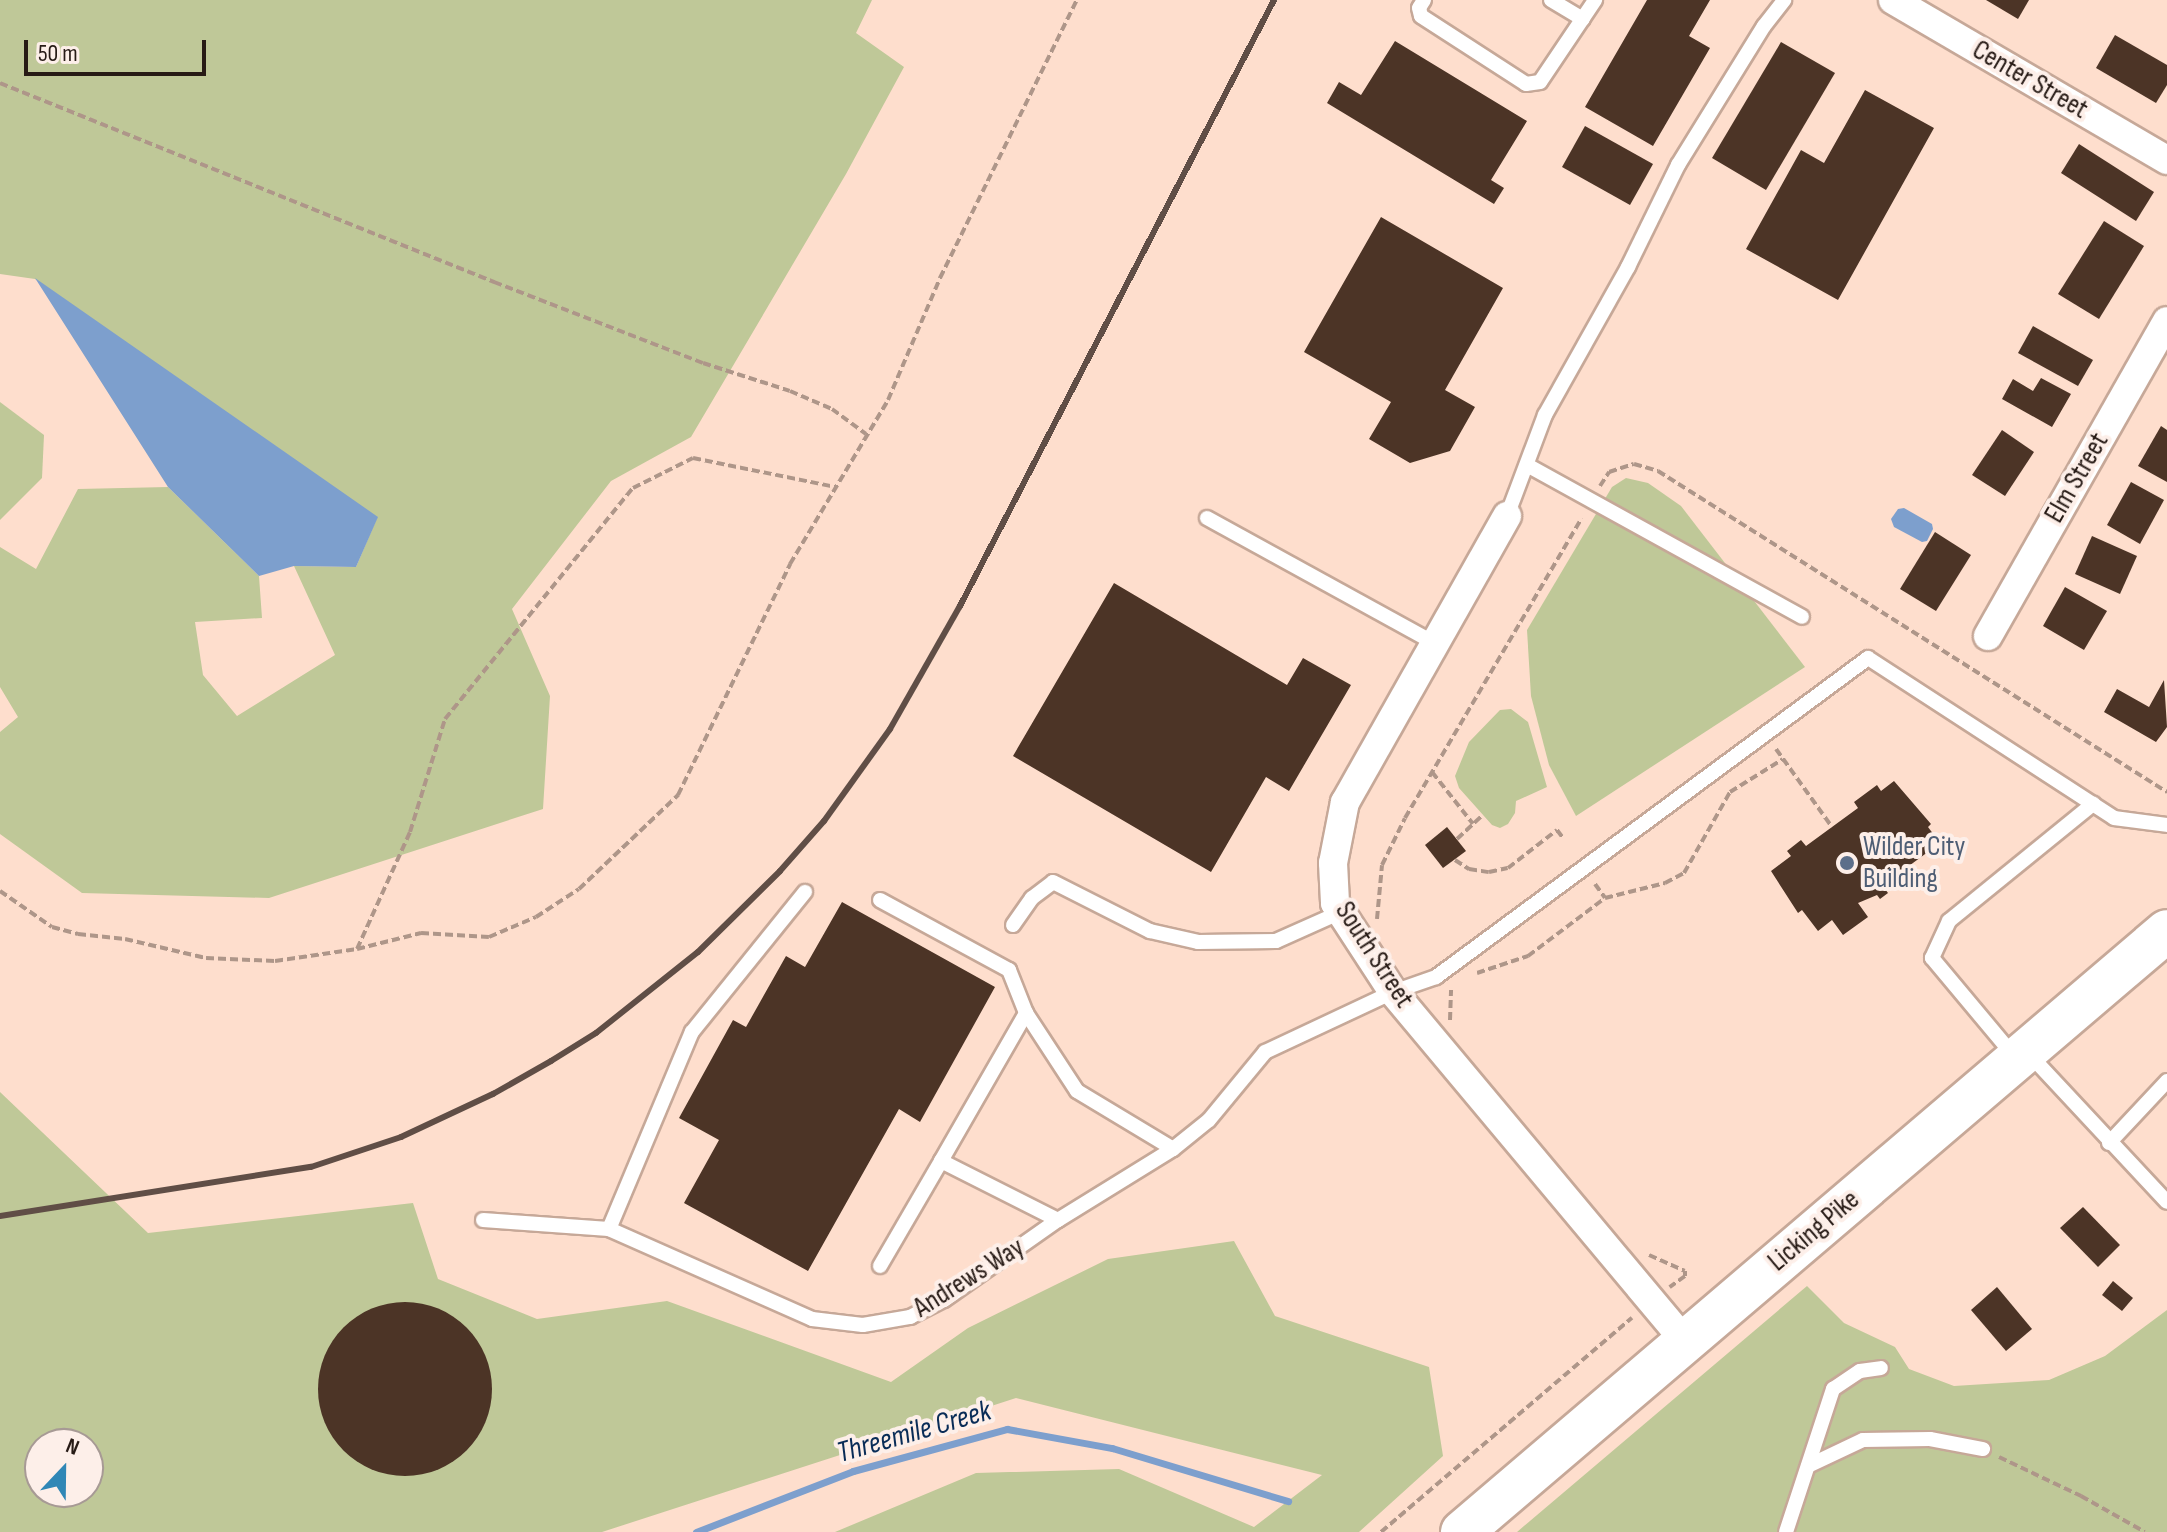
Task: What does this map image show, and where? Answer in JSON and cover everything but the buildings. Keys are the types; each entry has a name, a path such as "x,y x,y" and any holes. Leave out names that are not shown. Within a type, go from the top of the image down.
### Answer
{"main road":[{"name":"Licking Pike","path":"1462,1532 2167,931"}],"street":[{"name":"Center Street","path":"1893,0 2167,160"},
{"name":"Elm Street","path":"1988,636 2167,321"},
{"name":"South Street","path":"1507,516 1345,802 1333,863 1339,913 1404,988 1685,1341"}],"lane":[{"path":"1424,0 1419,8 1421,16 1526,84 1540,82 1595,0"},
{"path":"1551,0 1583,19"},
{"path":"1507,516 1545,415 1628,267 1678,165 1764,26 1784,0"},
{"path":"1527,465 1802,617"},
{"path":"1207,518 1434,643"},
{"name":"Andrews Way","path":"483,1220 609,1229 812,1319 863,1325 910,1317 944,1300 1058,1220 1173,1149 1209,1120 1265,1052 1404,988 1436,977 1868,658 2093,804"},
{"path":"2167,825 2114,818 2093,804 1949,921 1932,958 2021,1055 2167,1202"},
{"path":"1013,925 1032,898 1053,882 1150,931 1198,942 1276,941 1339,913"},
{"path":"609,1229 692,1032 805,892"},
{"path":"880,900 1009,970 1026,1013 1077,1091 1173,1149"},
{"path":"880,1266 1026,1013"},
{"path":"2109,1143 2167,1081"},
{"path":"941,1161 1058,1220"},
{"path":"1786,1532 1833,1389 1860,1371 1881,1368"},
{"path":"1808,1466 1863,1440 1930,1439 1983,1449"}],"path":[{"path":"0,891 52,927 206,958 275,961 357,949 421,933 489,937 536,917 579,889 626,848 678,795 790,564 888,400 940,278 1077,0"},
{"path":"0,83 494,282 703,363 790,391 832,409 866,434"},
{"path":"357,949 410,832 445,719 633,488 693,458 837,487"},
{"path":"1376,931 1382,865 1432,772 1609,472 1634,464 1658,471 2167,792"},
{"path":"1765,734 1832,827"},
{"path":"1474,974 1528,956 1605,898 1665,883 1684,873 1730,792 1783,759"},
{"path":"1432,772 1473,824"},
{"path":"1457,839 1483,815"},
{"path":"1455,860 1469,869 1489,872 1508,868 1557,830 1563,838"},
{"path":"1592,880 1605,898"},
{"path":"1404,988 1450,1024 1448,996 1452,986"},
{"path":"1646,1253 1685,1271 1685,1276"},
{"path":"1381,1532 1626,1322"},
{"path":"1983,1449 2081,1496 2145,1532"}],"green space":[{"path":"0,0 872,0 856,33 904,67 846,174 691,437 611,481 512,609 550,696 543,809 269,898 82,893 0,834 0,732 18,717 0,687 0,547 36,569 78,489 168,487 259,576 262,618 195,622 203,675 237,716 335,655 294,566 356,567 377,518 35,279 0,274"},
{"path":"0,402 44,435 42,478 0,520"},
{"path":"1626,478 1648,483 1681,506 1805,667 1576,816 1549,765 1531,696 1527,630 1612,487"},
{"path":"1511,709 1528,722 1547,787 1516,801 1515,813 1508,824 1500,828 1492,825 1459,788 1455,776 1469,742 1500,710"},
{"path":"0,1092 148,1233 413,1203 438,1279 537,1319 667,1301 891,1382 968,1328 1108,1259 1234,1241 1275,1316 1429,1367 1443,1456 1359,1532 835,1532 976,1473 1119,1469 1254,1527 1322,1475 1016,1398 602,1532 0,1532"},
{"path":"1807,1286 1844,1323 1895,1347 1909,1369 1954,1386 2049,1380 2105,1356 2167,1310 2167,1532 1517,1532"}],"water":[{"path":"35,278 378,517 356,567 294,566 259,576 168,487"},
{"path":"1904,508 1932,524 1927,541 1922,542 1894,527 1891,519 1898,509"}],"waterway":[{"name":"Threemile Creek","path":"696,1532 853,1471 1007,1429 1112,1448 1288,1501"}],"railway":[{"path":"0,1216 311,1167 401,1137 493,1094 596,1033 698,952 780,871 824,821 890,729 960,606 1274,0"}],"place":[{"name":"Wilder City Building","path":"1847,863"}]}
